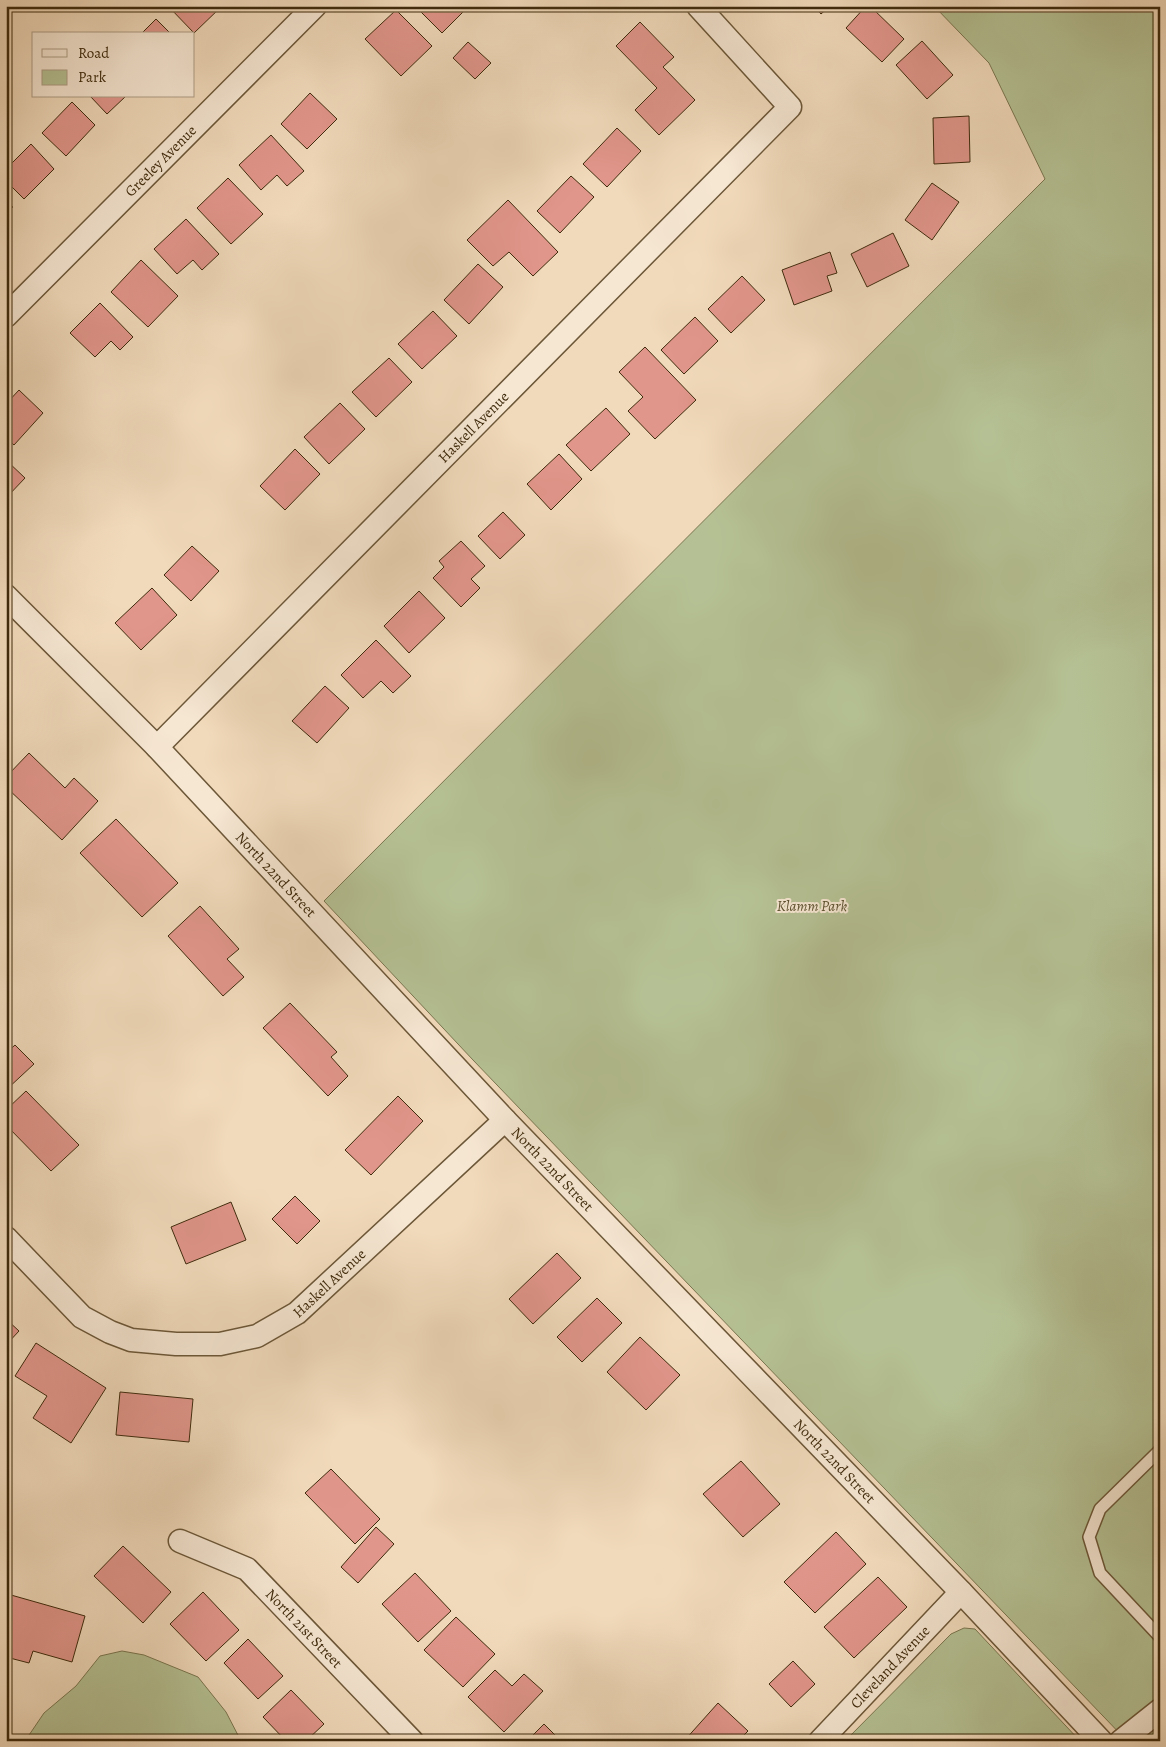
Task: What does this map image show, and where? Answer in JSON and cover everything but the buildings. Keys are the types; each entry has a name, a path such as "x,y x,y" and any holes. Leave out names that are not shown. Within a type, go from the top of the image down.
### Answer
{"street":[{"name":"Greeley Avenue","path":"6,316 315,6"},
{"name":"Haskell Avenue","path":"158,748 790,106 698,6"},
{"name":"North 22nd Street","path":"6,596 158,748 505,1120 961,1592 1101,1741"},
{"name":"Haskell Avenue","path":"6,1238 82,1316 110,1332 131,1340 176,1344 220,1344 258,1336 297,1313 505,1120"},
{"name":"North 21st Street","path":"180,1541 247,1569 412,1741"},
{"name":"Cleveland Avenue","path":"820,1741 961,1592"},
{"path":"1122,1741 1160,1710"}],"lane":[{"path":"1160,1450 1100,1509 1089,1537 1100,1573 1160,1637"}],"green space":[{"name":"Klamm Park","path":"934,6 1160,6 1160,1741 1127,1741 473,1060 324,901 1045,179 989,63"},
{"path":"964,1628 975,1629 1080,1741 845,1741 951,1634"},
{"path":"122,1651 144,1655 198,1677 226,1712 241,1741 25,1741 44,1713 76,1686 100,1656"}]}
